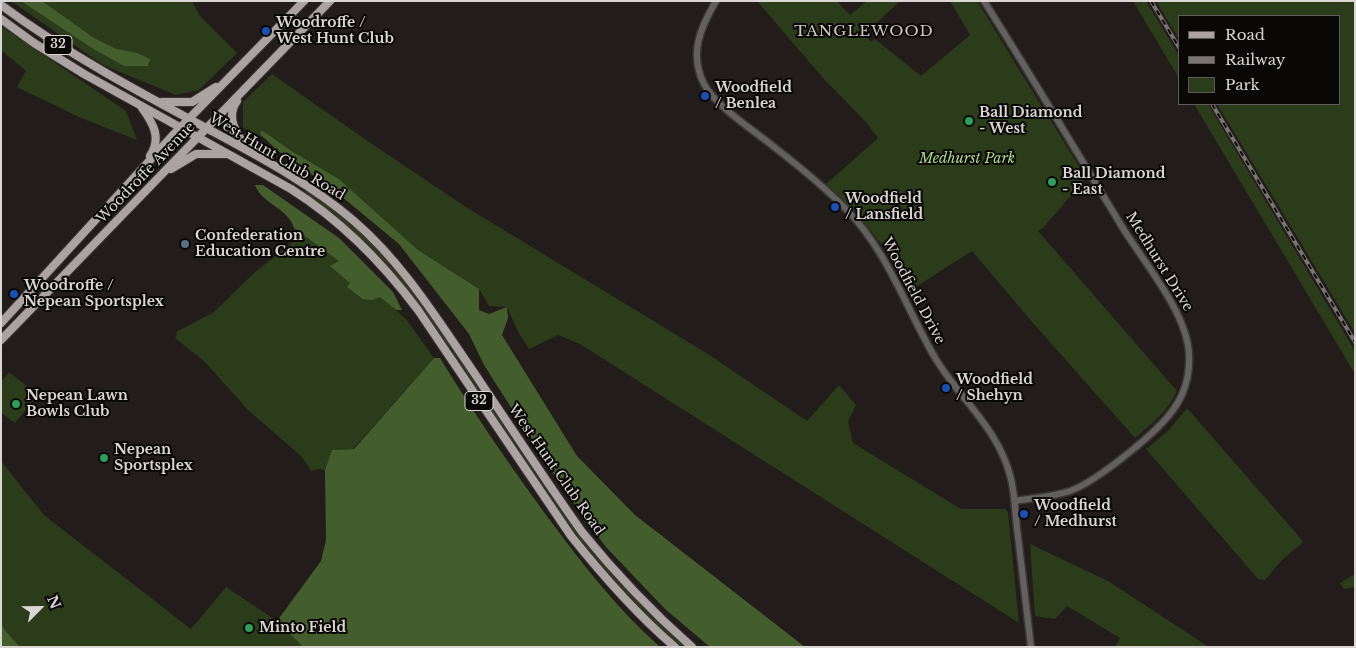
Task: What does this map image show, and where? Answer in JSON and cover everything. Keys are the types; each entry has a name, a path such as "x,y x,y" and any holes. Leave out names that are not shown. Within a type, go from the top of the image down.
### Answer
{"main road":[{"name":"Woodroffe Avenue","path":"1,323 190,118 304,1"},
{"name":"Woodroffe Avenue","path":"1,340 330,1"},
{"name":"West Hunt Club Road","path":"1,5 68,51 248,151 327,199 379,244 421,294 582,532 612,568 656,615 692,647"},
{"name":"West Hunt Club Road","path":"1,19 57,58 291,189 322,209 354,236 394,278 418,310 571,536 598,570 630,605 674,647"},
{"path":"159,102 192,102 232,76"},
{"path":"248,86 233,107 232,115 234,128 248,151"},
{"path":"139,104 152,122 156,139 154,151 142,170"},
{"path":"160,175 196,154 227,154"},
{"path":"56,265 65,274"}],"street":[{"name":"Woodfield Drive","path":"716,1 708,14 698,42 697,66 710,94 842,205 866,232 889,267 934,357 994,436 1001,450 1011,478 1031,647"},
{"name":"Medhurst Drive","path":"984,1 1133,245 1175,309 1182,323 1189,352 1187,382 1176,406 1160,424 1109,469 1070,491 1014,501"}],"green space":[{"path":"11,1 192,1 200,16 237,53 199,90 176,95 103,65"},
{"path":"21,1 42,1 94,38 116,49 137,53 150,59 148,66 124,66 92,48"},
{"name":"Medhurst Park","path":"757,1 837,1 850,15 867,1 900,1 866,33 870,42 875,39 921,76 970,35 950,1 977,1 1086,178 1043,228 1038,231 1177,391 1169,405 1153,422 1135,438 972,251 908,292 886,250 855,211 826,184 878,138 867,123 823,78"},
{"path":"1133,1 1146,1 1178,54 1178,77"},
{"path":"1156,1 1355,1 1355,333 1218,105 1341,105 1341,15 1178,15 1178,38"},
{"path":"1,26 126,111 137,140 81,118 17,87 26,71 1,50"},
{"path":"272,74 466,207 708,354 807,421 839,385 856,405 848,422 853,443 961,509 1005,509 1008,512 1019,623 580,344 558,335 529,349 518,332 507,307 489,306 479,289 418,250 339,179 290,150 243,128 243,102"},
{"path":"1195,105 1209,105 1355,351 1355,374"},
{"path":"263,131 290,150 339,179 418,250 479,289 479,310 489,314 507,307 508,318 502,335 577,456 635,515 805,647 710,647 665,609 606,547 561,486 484,365 469,334 399,244 335,191 277,150 261,135 260,132"},
{"path":"255,185 263,185 339,238 393,292 402,310 396,310 380,297 372,300 363,299 347,287 350,283 330,266 339,261 294,228 291,221 263,197"},
{"path":"302,190 332,207 375,244 411,288 452,347 448,348 400,282 365,243 345,224"},
{"path":"294,228 340,261 406,319 434,358 353,449 332,450 325,470 317,469 311,471 302,457 248,410 205,362 175,338 176,332 214,312 254,273 293,242"},
{"path":"454,350 532,468 595,554 634,598 686,647 680,647 640,609 579,540 451,352"},
{"path":"434,358 440,358 505,457 572,550 629,617 660,647 303,647 277,621 321,561 326,540 325,470 332,450 354,449"},
{"name":"Nepean Lawn Bowls Club","path":"9,372 38,395 15,423 1,413 1,382"},
{"path":"1187,408 1302,540 1302,543 1281,561 1265,580 1258,579 1146,449 1169,430"},
{"path":"1,461 44,515 191,629 226,587 277,621 303,647 20,647 4,629 1,622"},
{"path":"1030,544 1108,581 1209,647 1115,647 1120,638 1067,606 1055,619 1035,616"},
{"path":"1355,574 1355,587 1344,589 1340,583"},
{"path":"1,622 4,629 20,647 1,647"}],"railway":[{"path":"1151,1 1178,46"},
{"path":"1213,105 1355,342"}],"place":[{"name":"Woodroffe / West Hunt Club","path":"266,31"},
{"name":"Woodfield / Benlea","path":"705,96"},
{"name":"Ball Diamond - West","path":"969,121"},
{"name":"Ball Diamond - East","path":"1052,182"},
{"name":"Woodfield / Lansfield","path":"835,207"},
{"name":"Confederation Education Centre","path":"185,244"},
{"name":"Woodroffe / Nepean Sportsplex","path":"14,294"},
{"name":"Woodfield / Shehyn","path":"946,388"},
{"name":"Nepean Lawn Bowls Club","path":"16,404"},
{"name":"Nepean Sportsplex","path":"104,458"},
{"name":"Woodfield / Medhurst","path":"1024,514"},
{"name":"Minto Field","path":"249,628"}],"district":[{"name":"TANGLEWOOD","path":"864,32"}]}
